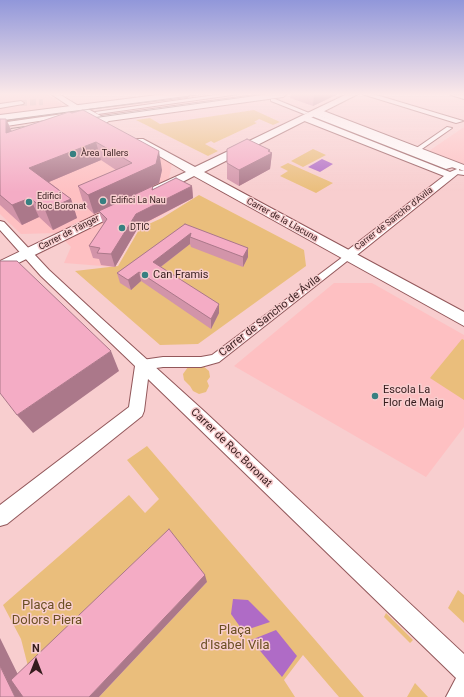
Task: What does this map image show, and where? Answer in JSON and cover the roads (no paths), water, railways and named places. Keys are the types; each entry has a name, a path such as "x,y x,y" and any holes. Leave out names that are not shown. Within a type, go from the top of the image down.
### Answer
{"street":[{"path":"0,133 31,127"},
{"path":"147,195 288,127"},
{"path":"340,127 449,172"},
{"path":"347,127 417,150 462,170"},
{"path":"417,150 449,128"},
{"name":"Carrer de la Llacuna","path":"128,135 196,171 464,320"},
{"name":"Carrer de Sancho d'Avila","path":"326,272 348,256 449,172 462,170"},
{"name":"Carrer de Tànger","path":"0,267 134,201"},
{"name":"Carrer de Roc Boronat","path":"0,224 96,322 464,670"},
{"name":"Carrer de Sancho de Ávila","path":"142,365 163,362 201,362 215,359 326,272"},
{"path":"0,517 136,411 142,365"},
{"path":"458,697 464,686"}],"tram line":[{"path":"0,130 25,127"}],"place":[{"name":"Àrea Tallers","path":"73,154"},
{"name":"Edifici La Nau","path":"103,201"},
{"name":"Edifici Roc Boronat","path":"29,202"},
{"name":"DTIC","path":"122,228"},
{"name":"Can Framis","path":"145,275"},
{"name":"Escola La Flor de Maig","path":"375,396"}],"park label":[{"name":"Plaça de Dolors Piera","path":"47,614"},
{"name":"Plaça d'Isabel Vila","path":"235,638"}]}
